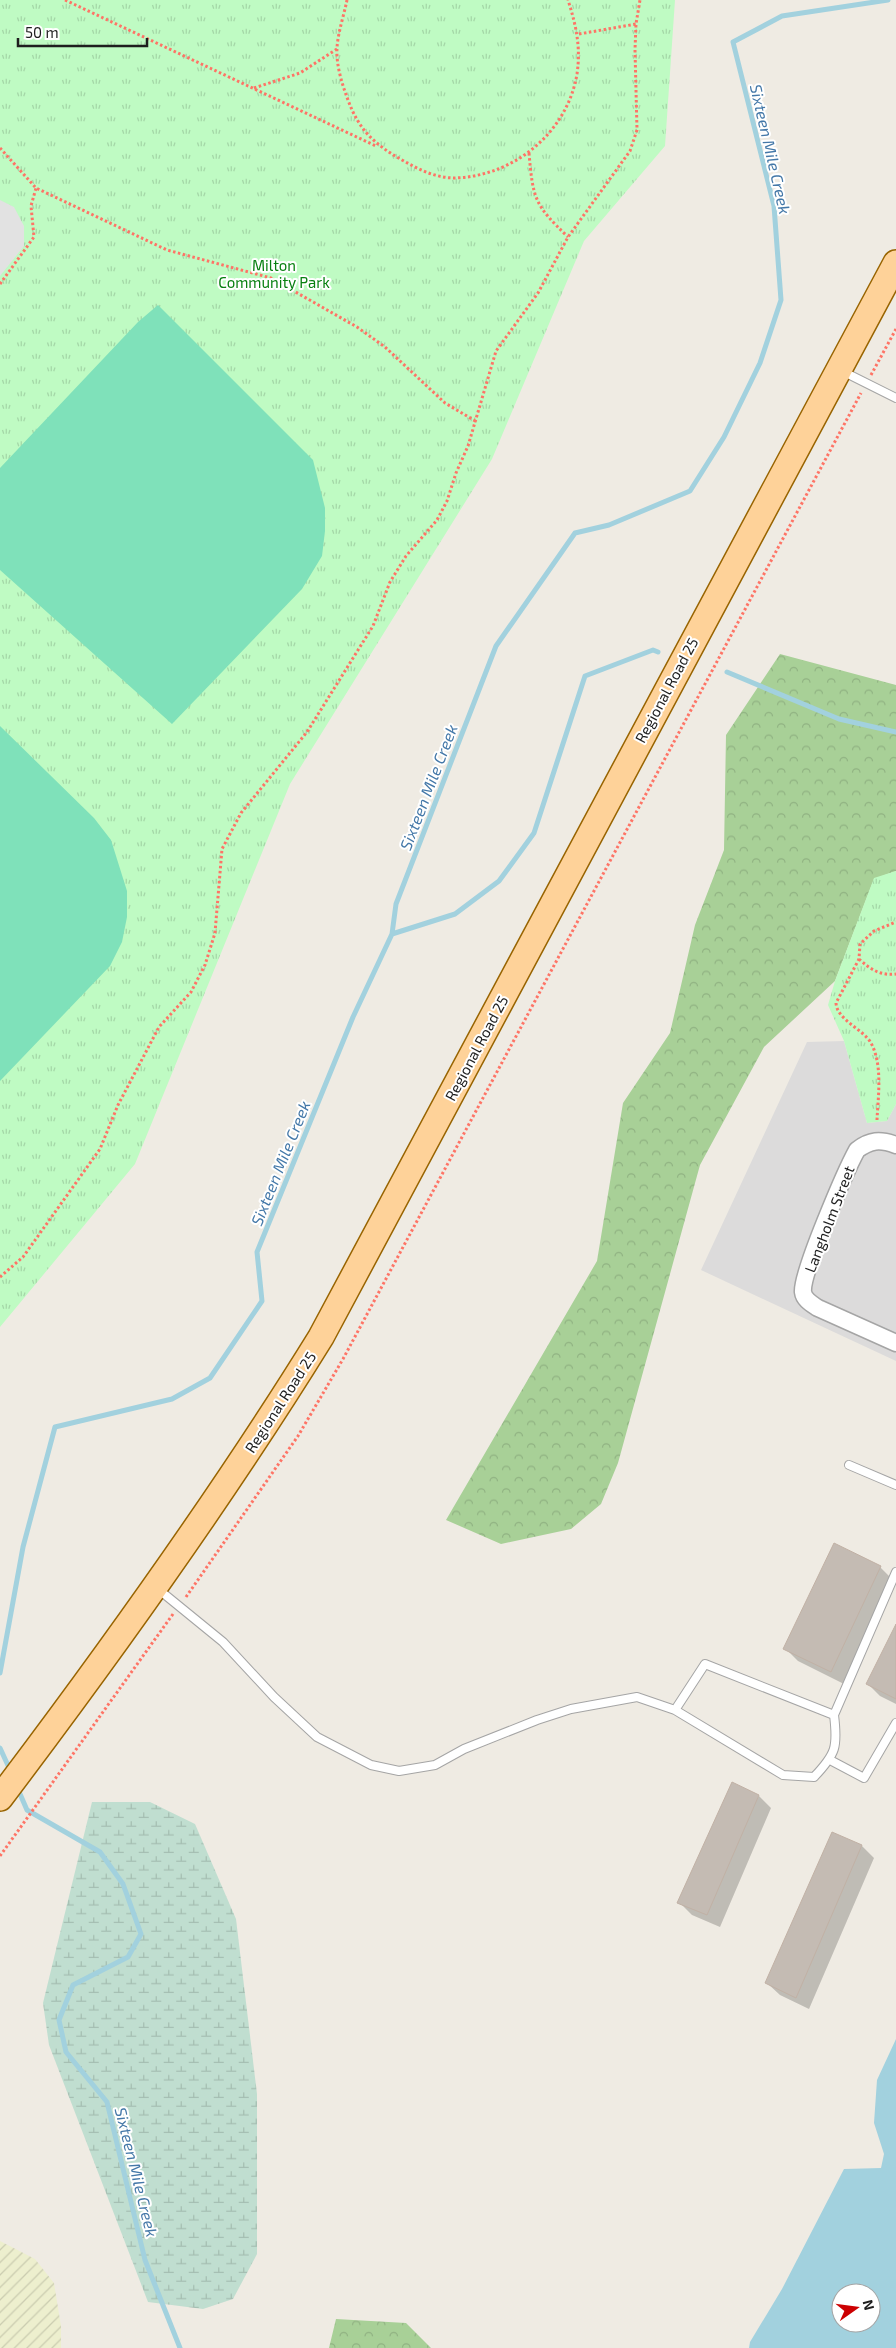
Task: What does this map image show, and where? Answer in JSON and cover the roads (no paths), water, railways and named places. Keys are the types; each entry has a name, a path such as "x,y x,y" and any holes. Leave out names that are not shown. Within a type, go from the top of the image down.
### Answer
{"main road":[{"name":"Regional Road 25","path":"0,1798 154,1586 274,1413 321,1337 838,368 896,263"}],"street":[{"name":"Langholm Street","path":"896,1145 876,1140 866,1143 857,1150 828,1217 806,1277 803,1291 806,1300 896,1343"}],"lane":[{"path":"838,368 896,398"},
{"path":"849,1464 896,1485"},
{"path":"154,1586 223,1642 274,1697 317,1737 371,1765 399,1771 435,1765 464,1749 536,1720 579,1707 637,1696 675,1710 784,1775 814,1777 830,1760 837,1738 834,1715 896,1572"},
{"path":"675,1710 704,1664 834,1715"},
{"path":"830,1760 864,1778 896,1723"}],"water":[{"path":"896,2039 896,2348 749,2348 750,2342 782,2289 844,2169 881,2168 884,2154 874,2123 877,2080"}],"waterway":[{"name":"Sixteen Mile Creek","path":"0,1673 23,1547 55,1427 172,1399 210,1378 262,1301 257,1252 353,1017 392,934 396,904 496,646 575,533 609,525 690,491 724,437 760,363 781,300 774,206 733,42 782,16 888,0"},
{"path":"392,934 455,914 499,881 534,833 585,676 653,650 658,652"},
{"path":"727,672 839,719 896,732"},
{"name":"Sixteen Mile Creek","path":"0,1748 11,1772"},
{"name":"Sixteen Mile Creek","path":"17,1787 27,1810 100,1852 123,1884 141,1934 128,1957 73,1985 59,2020 66,2052 107,2102 145,2260 180,2348"}],"park label":[{"name":"Milton Community Park","path":"274,274"}]}
